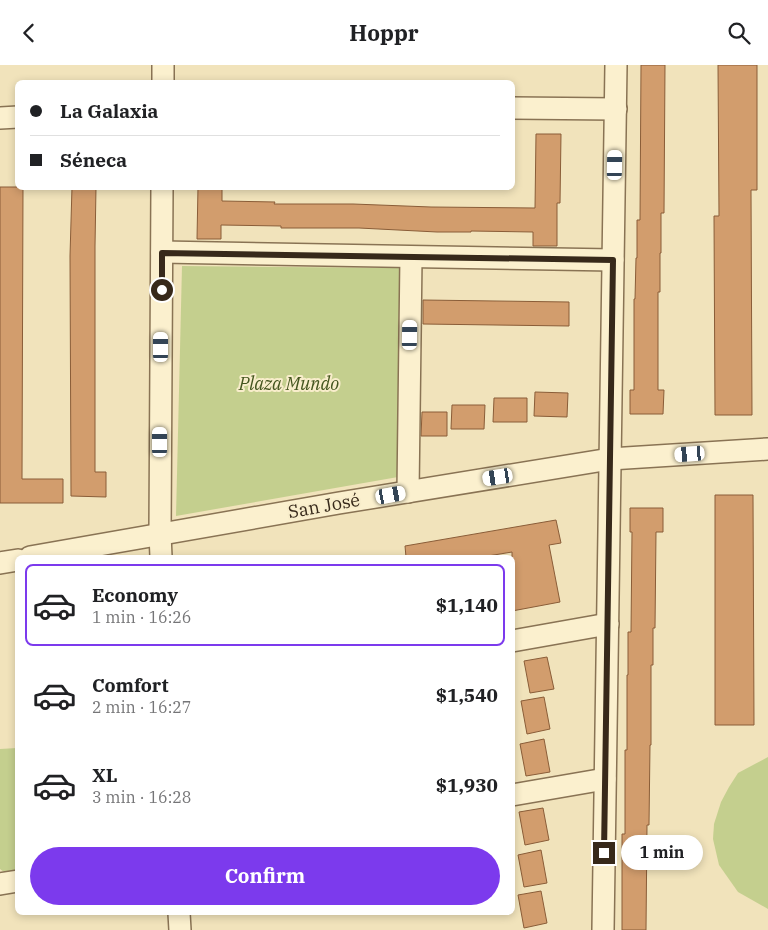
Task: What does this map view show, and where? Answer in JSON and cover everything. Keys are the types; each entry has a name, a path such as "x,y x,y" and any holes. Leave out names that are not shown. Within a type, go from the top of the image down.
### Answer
{"street":[{"path":"163,65 163,80"},
{"path":"598,929 605,779 616,65"},
{"path":"515,108 616,109"},
{"path":"0,118 15,117"},
{"path":"161,555 162,190"},
{"path":"162,253 613,260"},
{"path":"408,492 411,257"},
{"name":"San José","path":"41,555 610,459 768,449"},
{"path":"0,563 15,560"},
{"path":"515,640 608,624"},
{"path":"515,794 605,779"},
{"path":"0,884 15,882"},
{"path":"179,915 180,930"}],"green space":[{"name":"Plaza Mundo","path":"182,266 402,268 398,477 176,516"},
{"path":"15,748 15,870 4,872 0,869 0,749"},
{"path":"768,757 768,909 738,892 719,865 713,839 714,824 721,802 738,773"}],"building":[{"path":"641,65 665,65 664,213 661,213 660,292 658,292 658,390 664,390 663,414 630,414 630,390 634,390 634,299 637,220 640,220"},
{"path":"718,65 757,65 757,190 751,190 752,415 715,415 714,216 719,216"},
{"path":"536,134 561,134 560,203 557,203 557,246 533,246 533,232 437,232 359,228 281,228 281,226 221,225 221,239 197,239 198,190 222,190 222,201 275,202 274,204 535,208"},
{"path":"0,187 15,187 15,190 23,190 22,479 63,479 63,503 0,503"},
{"path":"72,190 96,190 95,472 106,472 106,497 71,496 70,256"},
{"path":"423,300 569,302 569,326 423,324"},
{"path":"535,392 568,393 567,417 534,416"},
{"path":"494,398 527,398 527,422 493,422"},
{"path":"452,405 485,405 484,429 451,429"},
{"path":"422,412 447,412 447,436 421,436"},
{"path":"715,495 753,495 754,725 715,725"},
{"path":"630,508 663,508 663,532 656,532 655,628 653,628 653,665 651,665 651,745 649,825 647,825 646,930 622,930 622,834 625,834 628,632 631,632 632,532 630,532"},
{"path":"556,520 561,543 549,545 560,602 515,610 515,555 512,555 512,552 494,555 406,555 405,546"},
{"path":"547,657 554,689 530,693 524,661"},
{"path":"544,697 550,729 527,734 521,701"},
{"path":"544,739 550,772 526,776 520,744"},
{"path":"543,808 549,840 525,845 519,812"},
{"path":"541,850 547,883 524,887 518,855"},
{"path":"541,891 547,923 524,928 518,895"}],"route":[{"path":"162,290 162,253 613,260 604,853"}]}
